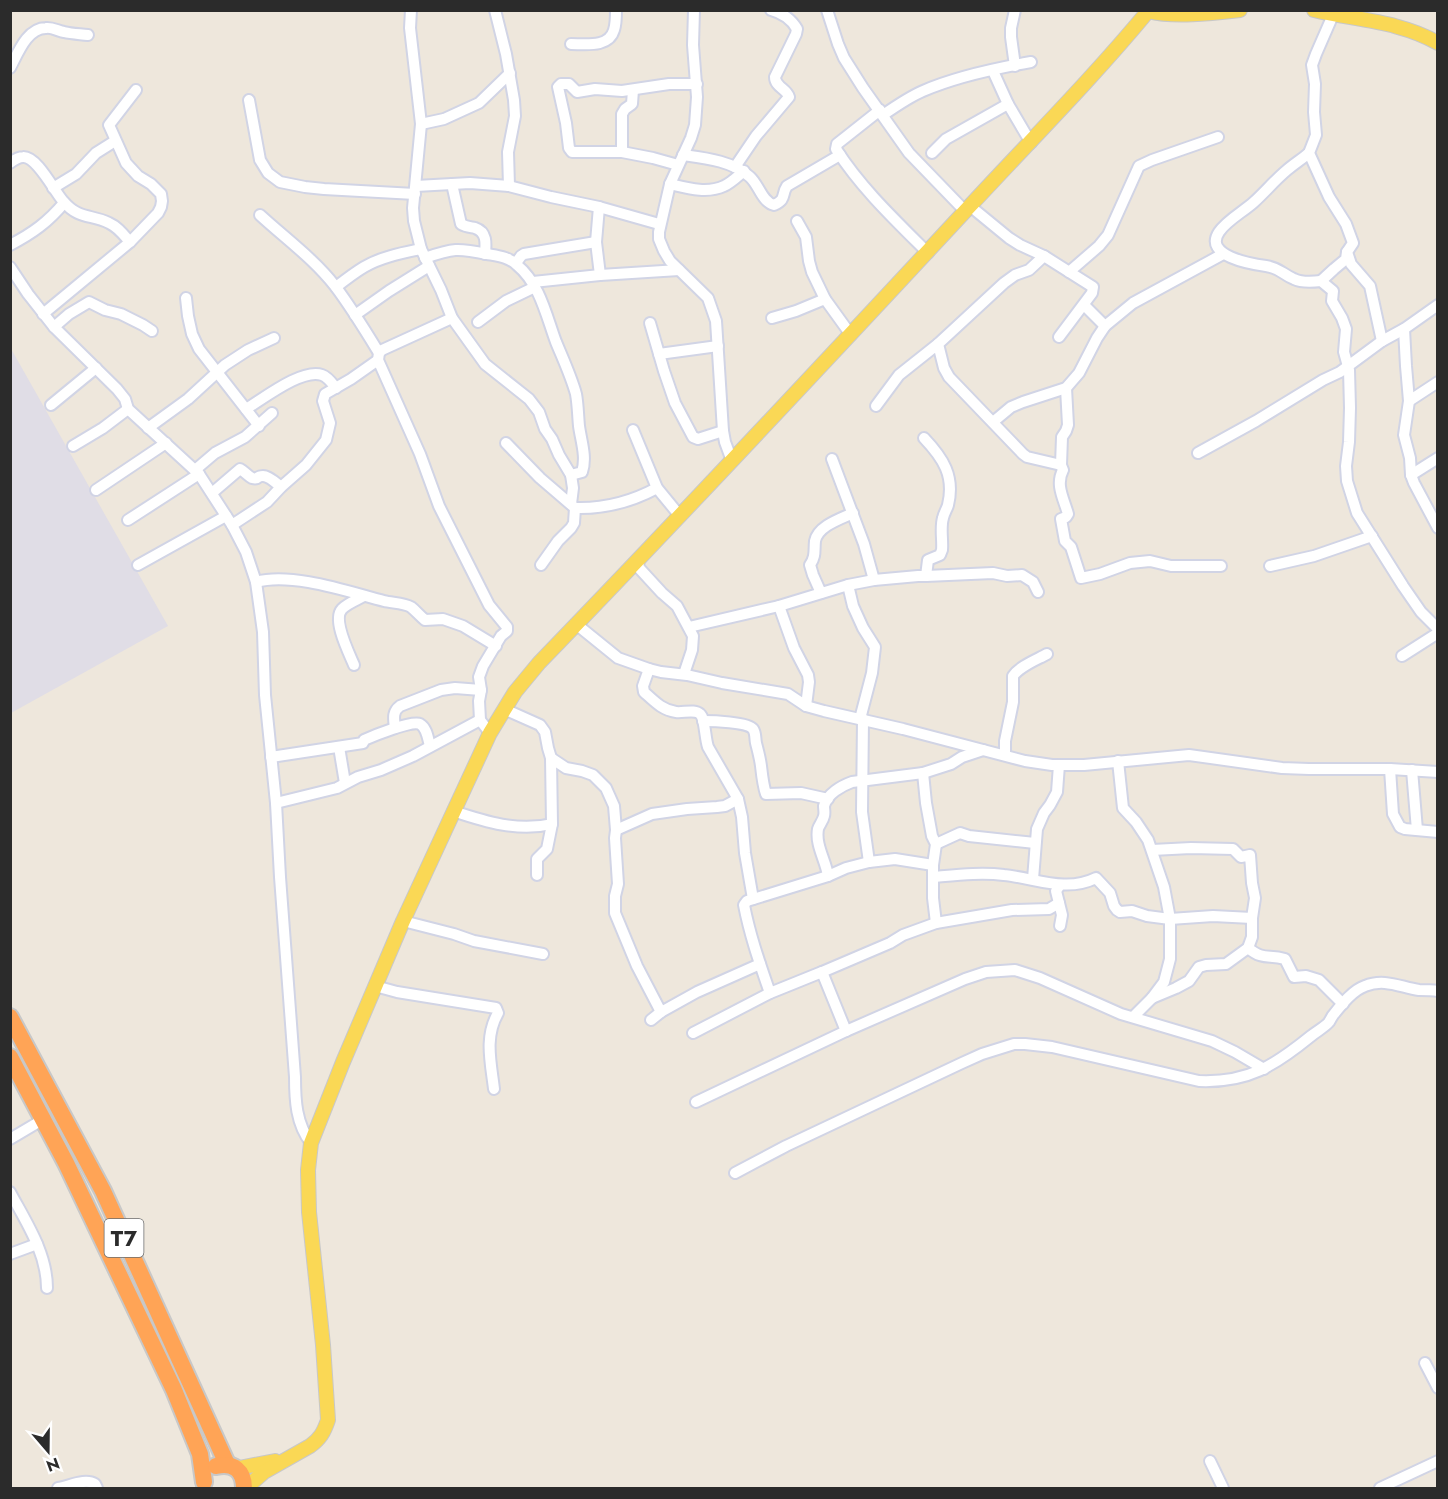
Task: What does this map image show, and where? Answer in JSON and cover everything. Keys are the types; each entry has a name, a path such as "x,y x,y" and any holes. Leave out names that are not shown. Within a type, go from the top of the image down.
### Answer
{"highway":[{"name":"T7","path":"10,1017 103,1191 227,1464"},
{"name":"T7","path":"10,1057 66,1163 174,1390 200,1454 204,1485"},
{"name":"T7","path":"204,1485 209,1471 227,1464 240,1472 245,1488"}],"main road":[{"path":"245,1488 264,1472 317,1442 324,1432 328,1420 323,1345 309,1212 308,1170 311,1143 403,921 490,733 515,692 576,624 1073,98 1149,10 1172,15 1240,10"},
{"path":"1314,10 1333,15 1351,14 1404,28 1422,34 1437,43"},
{"path":"227,1464 239,1468 283,1460"}],"street":[{"path":"411,10 410,28 421,124 414,221 425,258 452,318 485,364 534,405 571,475 574,523 541,565"},
{"path":"495,10 510,73 515,108 508,152 509,186"},
{"path":"571,44 594,45 609,39 614,33 616,10"},
{"path":"694,10 693,45 697,84 694,125 670,184 659,224 659,240 670,261 704,292 716,321 723,431 732,461"},
{"path":"670,184 701,190 711,190 727,185 739,169 756,136 789,98 789,94 775,81 775,77 797,30 786,16 771,10"},
{"path":"827,10 838,44 849,67 919,164 968,209 1009,238 1044,256 1093,287 1084,305 1059,337"},
{"path":"1015,10 1011,37 1015,66"},
{"path":"1308,153 1329,197 1346,224 1353,243 1347,252 1346,259 1321,281 1309,282 1296,280 1275,267 1255,265 1223,254 1217,248 1216,240 1226,224 1308,153 1316,135 1315,84 1312,66 1333,15"},
{"path":"10,68 31,33 36,30 49,28 88,35"},
{"path":"928,253 863,185 836,149 837,144 881,113 923,91 950,81 1031,62"},
{"path":"993,71 1008,104 1031,143"},
{"path":"421,124 444,119 479,103 510,73"},
{"path":"697,84 669,84 621,92 595,89 580,93 569,84 561,84 558,87 570,150 576,153 622,152 681,160 707,159 739,169 757,184 770,205 782,200 785,190 791,183 840,154"},
{"path":"43,314 130,242 161,207 161,194 126,164 109,125 136,90"},
{"path":"622,152 622,114 632,104 633,90"},
{"path":"249,100 260,160 268,173 280,182 324,189 415,190 452,184 509,186 659,224"},
{"path":"932,153 946,139 1008,104"},
{"path":"1069,272 1108,235 1139,166 1152,159 1218,137"},
{"path":"53,188 76,174 96,153 115,141"},
{"path":"10,163 26,156 36,163 64,203 78,213 117,227 130,242"},
{"path":"452,184 461,224 483,233 486,242 485,254"},
{"path":"10,245 42,226 64,203"},
{"path":"599,207 596,242 600,275"},
{"path":"260,215 313,262 336,287 355,315 378,357 420,454 439,506 489,605 507,627 506,633 501,636 479,677 480,720 490,733"},
{"path":"797,221 806,237 811,270 825,299 851,335"},
{"path":"516,263 524,254 596,242"},
{"path":"355,315 389,291 425,258 441,252 472,250 507,258 516,263 534,285 577,398 583,467 582,472 571,475"},
{"path":"1347,252 1355,271 1370,286 1382,341"},
{"path":"993,423 1011,407 1066,388 1079,373 1105,326 1133,303 1223,254"},
{"path":"336,287 365,266 393,255 425,258"},
{"path":"876,406 899,375 938,344 1004,283 1015,275 1029,270 1044,256"},
{"path":"10,267 43,314 125,399 128,409 197,472 229,520 246,552 256,582 263,632 265,695 276,803 295,1104 305,1135 311,1143"},
{"path":"478,322 506,301 534,285 600,275 679,270"},
{"path":"1321,281 1333,291 1332,301 1346,329 1344,352 1348,364 1349,442 1347,481 1358,513 1403,586 1437,631 1402,656"},
{"path":"186,298 192,334 199,349 259,426"},
{"path":"772,318 825,299"},
{"path":"54,327 69,314 89,302 105,310 121,314 152,331"},
{"path":"1084,305 1105,326"},
{"path":"1198,453 1256,421 1317,383 1340,372 1348,364 1437,305"},
{"path":"138,565 267,502 306,465 326,440 330,423 323,397 328,391 336,388 378,357 382,350 452,318"},
{"path":"650,323 675,403 693,438 698,440 723,431"},
{"path":"1404,329 1409,401 1404,435 1414,483 1437,528"},
{"path":"148,428 188,399 233,358 274,338"},
{"path":"938,344 944,368 949,377 1027,457 1061,465"},
{"path":"659,354 718,346"},
{"path":"51,405 96,368"},
{"path":"246,409 286,384 309,374 325,376 336,388"},
{"path":"1409,401 1437,382"},
{"path":"1066,388 1068,428 1062,437 1061,465 1063,471 1059,484 1068,514 1061,521 1065,541 1071,547 1081,578 1130,564 1150,561 1171,566 1221,566"},
{"path":"73,446 103,428 128,409"},
{"path":"129,520 197,472 215,453 240,440 259,426 272,413"},
{"path":"633,430 657,488 680,516"},
{"path":"924,438 937,452 949,477 950,485 947,508 942,518 942,550 940,555 928,560 926,576"},
{"path":"96,490 166,443"},
{"path":"506,443 540,478 573,506 597,507 625,502 639,498 657,488"},
{"path":"1411,474 1437,458"},
{"path":"832,459 864,544 874,580"},
{"path":"212,493 240,469 250,477 267,477 281,487"},
{"path":"822,593 810,565 815,557 816,537 823,529 853,513"},
{"path":"1270,566 1314,556 1372,536"},
{"path":"638,560 639,568 677,606 693,636 693,650 684,674"},
{"path":"689,627 779,606 848,585 874,580 993,573 1007,576 1022,575 1033,582 1038,592"},
{"path":"256,582 272,579 289,580 337,588 409,606 425,620 443,620 463,626 496,646"},
{"path":"848,585 853,606 875,647 872,673 861,719 861,812 869,862"},
{"path":"354,665 339,618 344,607 364,596"},
{"path":"779,606 794,648 808,675 806,706"},
{"path":"576,624 618,658 649,669 788,694 806,706 1025,761 1084,765 1189,755 1282,768 1437,772"},
{"path":"1005,755 1005,741 1012,702 1012,676 1019,669 1047,654"},
{"path":"649,669 643,687 644,692 658,705 677,712 700,714 708,747 738,799 753,899"},
{"path":"395,728 395,710 399,706 441,690 455,688 481,690"},
{"path":"504,709 540,725 545,732 550,758 552,824 547,849 537,859 537,874"},
{"path":"276,803 337,788 358,777 396,764 480,720"},
{"path":"703,721 726,722 753,728 766,794 801,793 828,799"},
{"path":"271,757 363,742 395,728 416,723 420,724 427,734 430,746"},
{"path":"339,747 345,783"},
{"path":"828,876 827,864 821,854 818,830 824,816 824,804 843,785 923,773 951,764 962,757 984,749"},
{"path":"550,758 562,767 593,775 606,788 614,806 618,884 615,913 661,1012"},
{"path":"1118,761 1123,808 1148,840 1164,887 1170,919 1170,959 1164,982 1133,1017"},
{"path":"1033,879 1037,829 1057,792 1059,765"},
{"path":"1390,769 1393,814 1400,827 1437,832"},
{"path":"1412,770 1418,830"},
{"path":"923,773 932,836 936,844 933,865 936,923"},
{"path":"616,830 652,814 680,809 725,806 738,799"},
{"path":"453,812 512,827 539,827 552,824"},
{"path":"936,844 960,833 1035,843"},
{"path":"1152,850 1216,848 1233,849 1241,857 1250,855 1255,898 1252,937 1248,948 1226,964 1206,965 1199,968 1189,981 1152,998"},
{"path":"770,993 748,927 744,905 747,902 869,862 895,859 933,865"},
{"path":"933,877 1004,874 1060,885 1075,884 1096,878 1110,892 1120,912 1132,911 1147,916 1170,919 1213,916 1252,918"},
{"path":"1060,885 1056,891 1062,915 1060,926"},
{"path":"693,1033 770,993 936,923 1012,910 1050,909 1059,903"},
{"path":"403,921 474,941 543,954"},
{"path":"1248,948 1264,957 1285,959 1294,977 1306,976 1319,980 1343,1004"},
{"path":"651,1020 698,992 759,964"},
{"path":"696,1102 846,1031 965,979 986,972 1015,970 1040,978 1133,1017 1212,1041 1264,1069"},
{"path":"822,972 846,1031"},
{"path":"735,1173 786,1146 962,1063 1014,1044 1052,1047 1198,1081 1232,1080 1264,1069 1298,1047 1330,1021 1343,1004 1363,986 1389,982 1419,990 1437,991"},
{"path":"375,986 397,992 496,1008 498,1013 491,1028 489,1043 494,1089"},
{"path":"10,1139 42,1116"},
{"path":"10,1192 37,1244 47,1276 47,1288"},
{"path":"10,1254 37,1244"},
{"path":"1425,1363 1437,1384"},
{"path":"1210,1461 1223,1488"},
{"path":"1380,1488 1437,1461"},
{"path":"58,1488 86,1481 95,1484 97,1488"}],"shaded area":[{"path":"10,347 168,626 11,713 10,713"}]}
